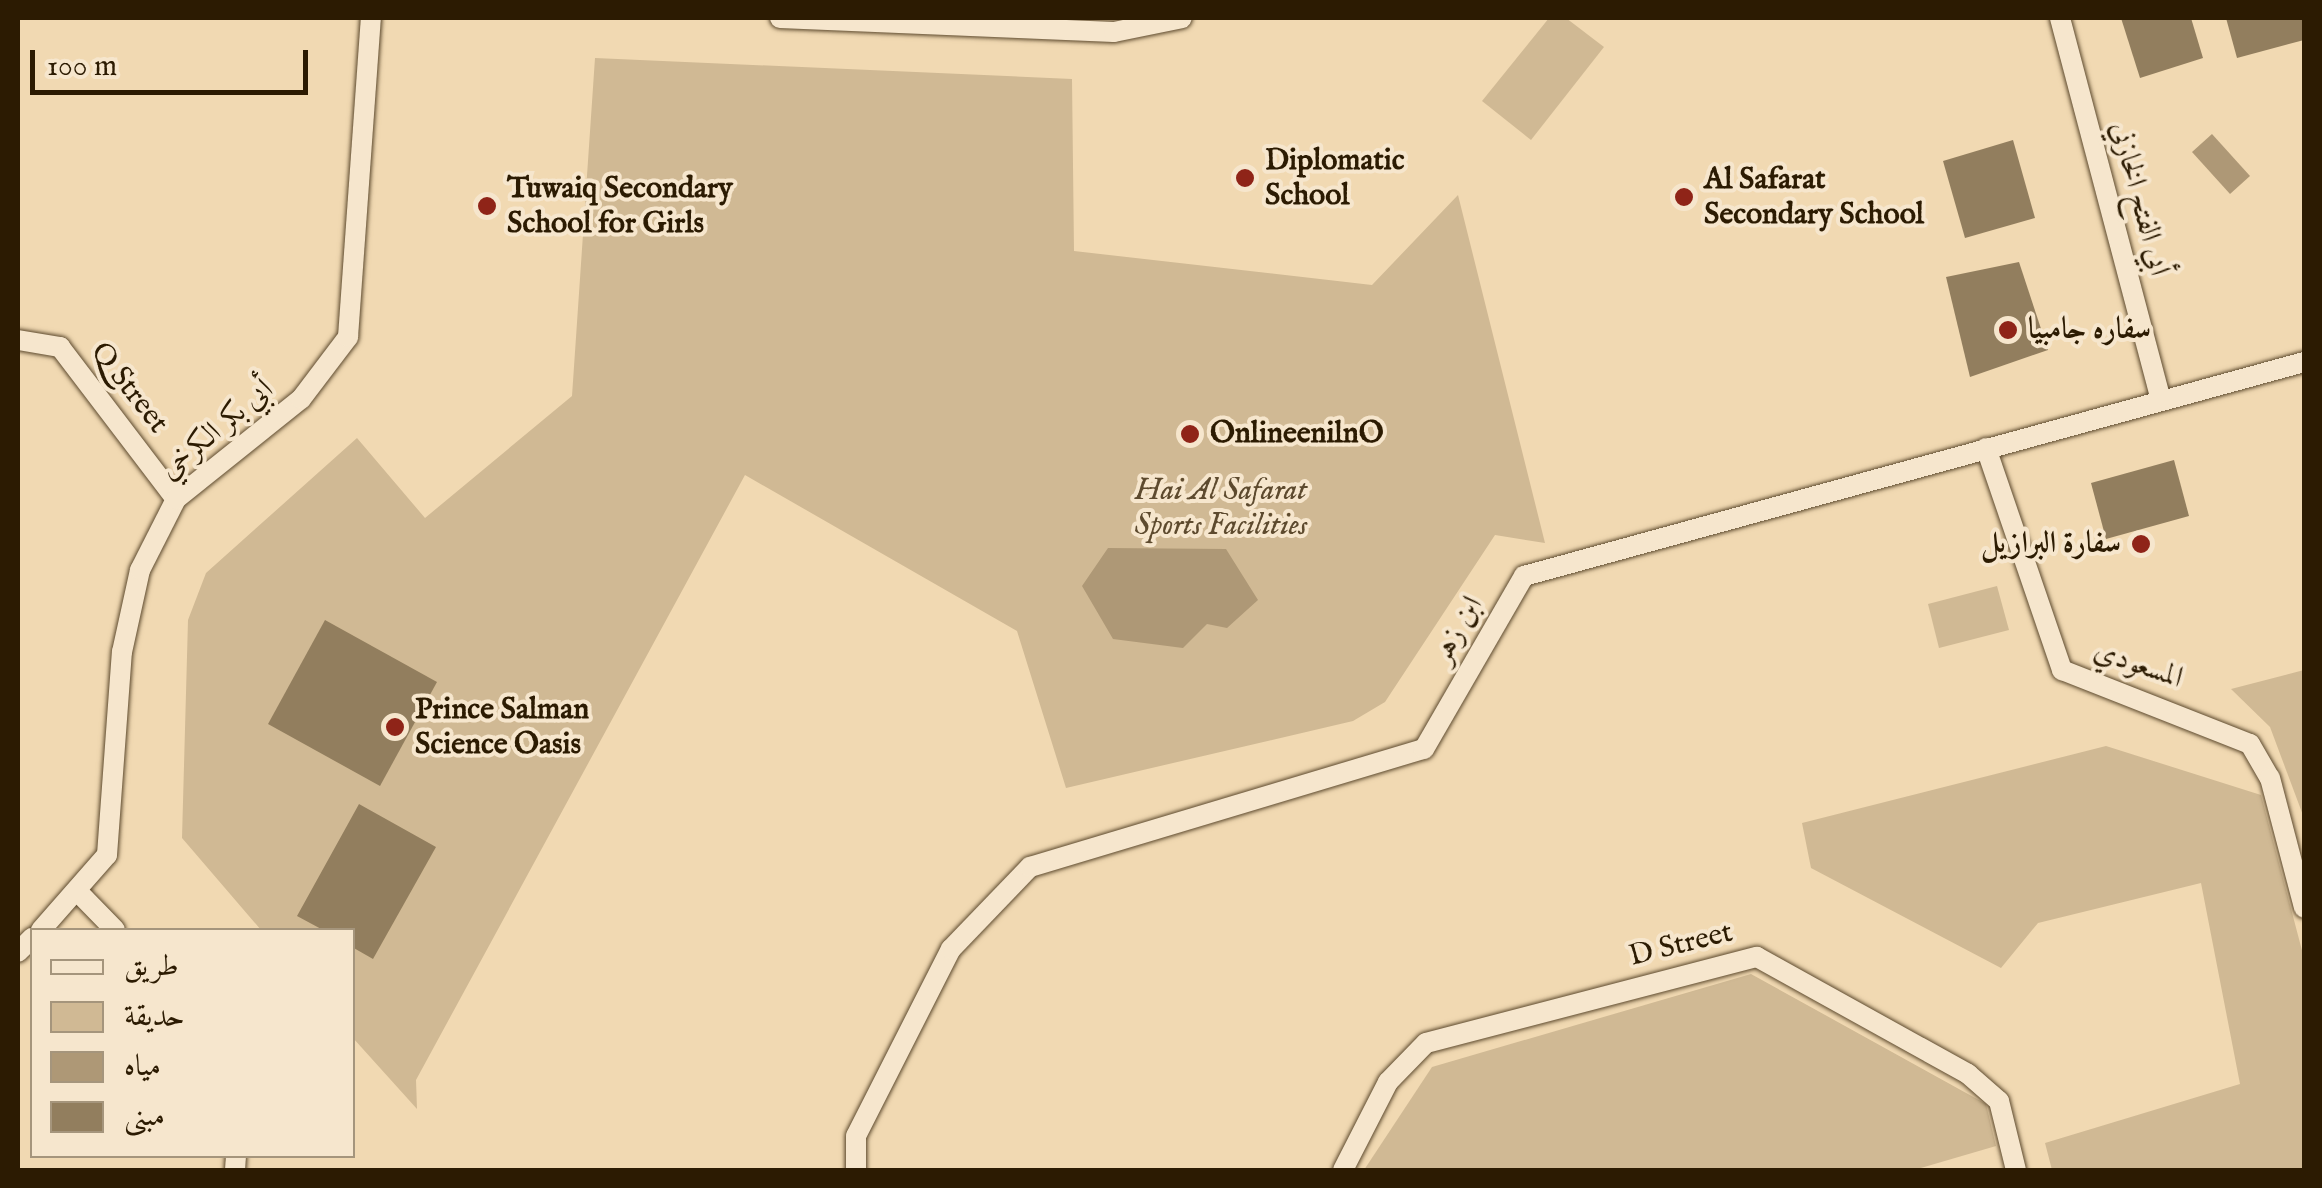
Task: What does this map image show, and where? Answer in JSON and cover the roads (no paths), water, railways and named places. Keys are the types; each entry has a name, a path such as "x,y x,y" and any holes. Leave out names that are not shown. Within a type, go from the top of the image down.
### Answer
{"street":[{"name":"أبي بكر الكرخي","path":"42,928 80,894 107,855 122,652 140,570 176,499 301,399 348,337 371,18"},
{"path":"780,18 1114,32 1182,18"},
{"name":"أبي الفتح الخازني","path":"2060,18 2160,396"},
{"name":"Q Street","path":"18,340 60,347 176,499"},
{"name":"ابن زهر","path":"856,1170 856,1136 951,949 1030,867 1424,748 1524,576 2160,396 2304,362"},
{"name":"المسعودي","path":"1986,448 2062,670 2250,744 2270,778 2304,908"},
{"path":"80,894 112,928"},
{"name":"D Street","path":"1342,1170 1388,1082 1426,1043 1757,957 1968,1074 1999,1101 2016,1170"}],"water":[{"path":"2212,134 2250,176 2230,194 2192,152"},
{"path":"1108,548 1226,549 1258,600 1227,628 1207,624 1183,648 1113,639 1082,586"}],"place":[{"name":"Diplomatic School","path":"1245,178"},
{"name":"Al Safarat Secondary School","path":"1684,197"},
{"name":"Tuwaiq Secondary School for Girls","path":"487,206"},
{"name":"سفاره جامبيا","path":"2008,330"},
{"name":"OnlineenilnO","path":"1190,434"},
{"name":"سفارة البرازيل","path":"2141,544"},
{"name":"Prince Salman Science Oasis","path":"395,727"}],"park label":[{"name":"Hai Al Safarat Sports Facilities","path":"1221,508"}]}
